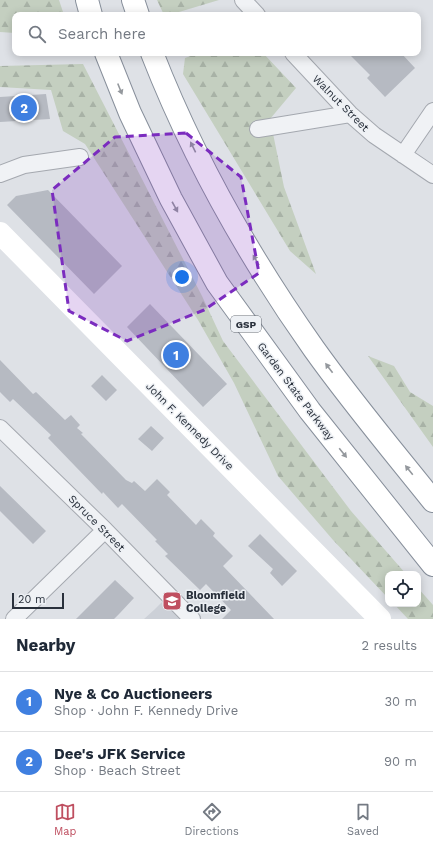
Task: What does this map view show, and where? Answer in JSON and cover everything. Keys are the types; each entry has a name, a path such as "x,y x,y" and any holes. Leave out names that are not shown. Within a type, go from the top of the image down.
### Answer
{"main road":[{"path":"87,0 90,12"},
{"path":"133,0 137,12"},
{"name":"Garden State Parkway","path":"107,56 130,113 171,199 217,283 310,411 433,565"},
{"path":"153,56 171,102 213,187 262,269 314,349 433,501"},
{"name":"John F. Kennedy Drive","path":"0,233 380,619"}],"street":[{"path":"243,0 254,12"},
{"name":"Walnut Street","path":"296,56 350,114 374,135 433,175"},
{"path":"403,155 433,111"},
{"path":"258,129 350,114"},
{"path":"0,174 24,166 80,157"},
{"name":"Spruce Street","path":"0,428 192,619"},
{"path":"14,619 104,530"}],"highlighted area":[{"path":"186,133 241,177 259,273 204,310 127,341 69,311 52,190 115,137"}],"shaded area":[{"name":"Bloomfield College","path":"172,592 199,619 144,619 154,610"}],"green space":[{"path":"0,0 59,0 63,12 12,12 12,33 0,32"},
{"path":"157,0 219,0 179,12 163,12"},
{"path":"191,56 266,56 296,88 270,119 284,187 316,274 290,251 183,74 185,58"},
{"path":"83,64 202,296 223,341 351,511 403,571 385,571 385,595 333,540 278,476 234,383 198,320 85,144 63,131 51,90 0,87 0,66"},
{"path":"368,356 394,366 410,392 433,406 433,447"},
{"path":"421,591 433,605 433,619 408,619 397,607 421,607"}],"building":[{"path":"351,56 404,56 415,68 385,97 367,78 370,75"},
{"path":"46,94 50,119 0,122 0,97"},
{"path":"48,190 122,266 94,294 7,205 16,196"},
{"path":"150,304 227,384 203,407 127,327"},
{"path":"0,360 33,394 36,392 65,420 71,415 80,425 77,428 83,433 81,434 126,480 132,483 134,481 145,491 157,479 170,492 167,495 196,525 201,519 215,533 213,536 233,556 223,566 274,619 222,619 231,610 206,584 200,590 165,556 168,554 155,541 157,540 122,504 118,508 103,492 102,494 48,438 51,435 13,399 10,402 0,392"},
{"path":"102,375 117,390 106,401 91,386"},
{"path":"151,426 164,438 152,451 138,439"},
{"path":"0,486 46,531 33,544 0,511"},
{"path":"260,534 297,571 282,586 270,573 273,569 248,546"},
{"path":"115,580 134,598 114,619 76,619"}],"place":[{"name":"Dee's JFK Service","path":"24,108"},
{"name":"Nye & Co Auctioneers","path":"176,355"},
{"name":"Bloomfield College","path":"172,601"}]}
